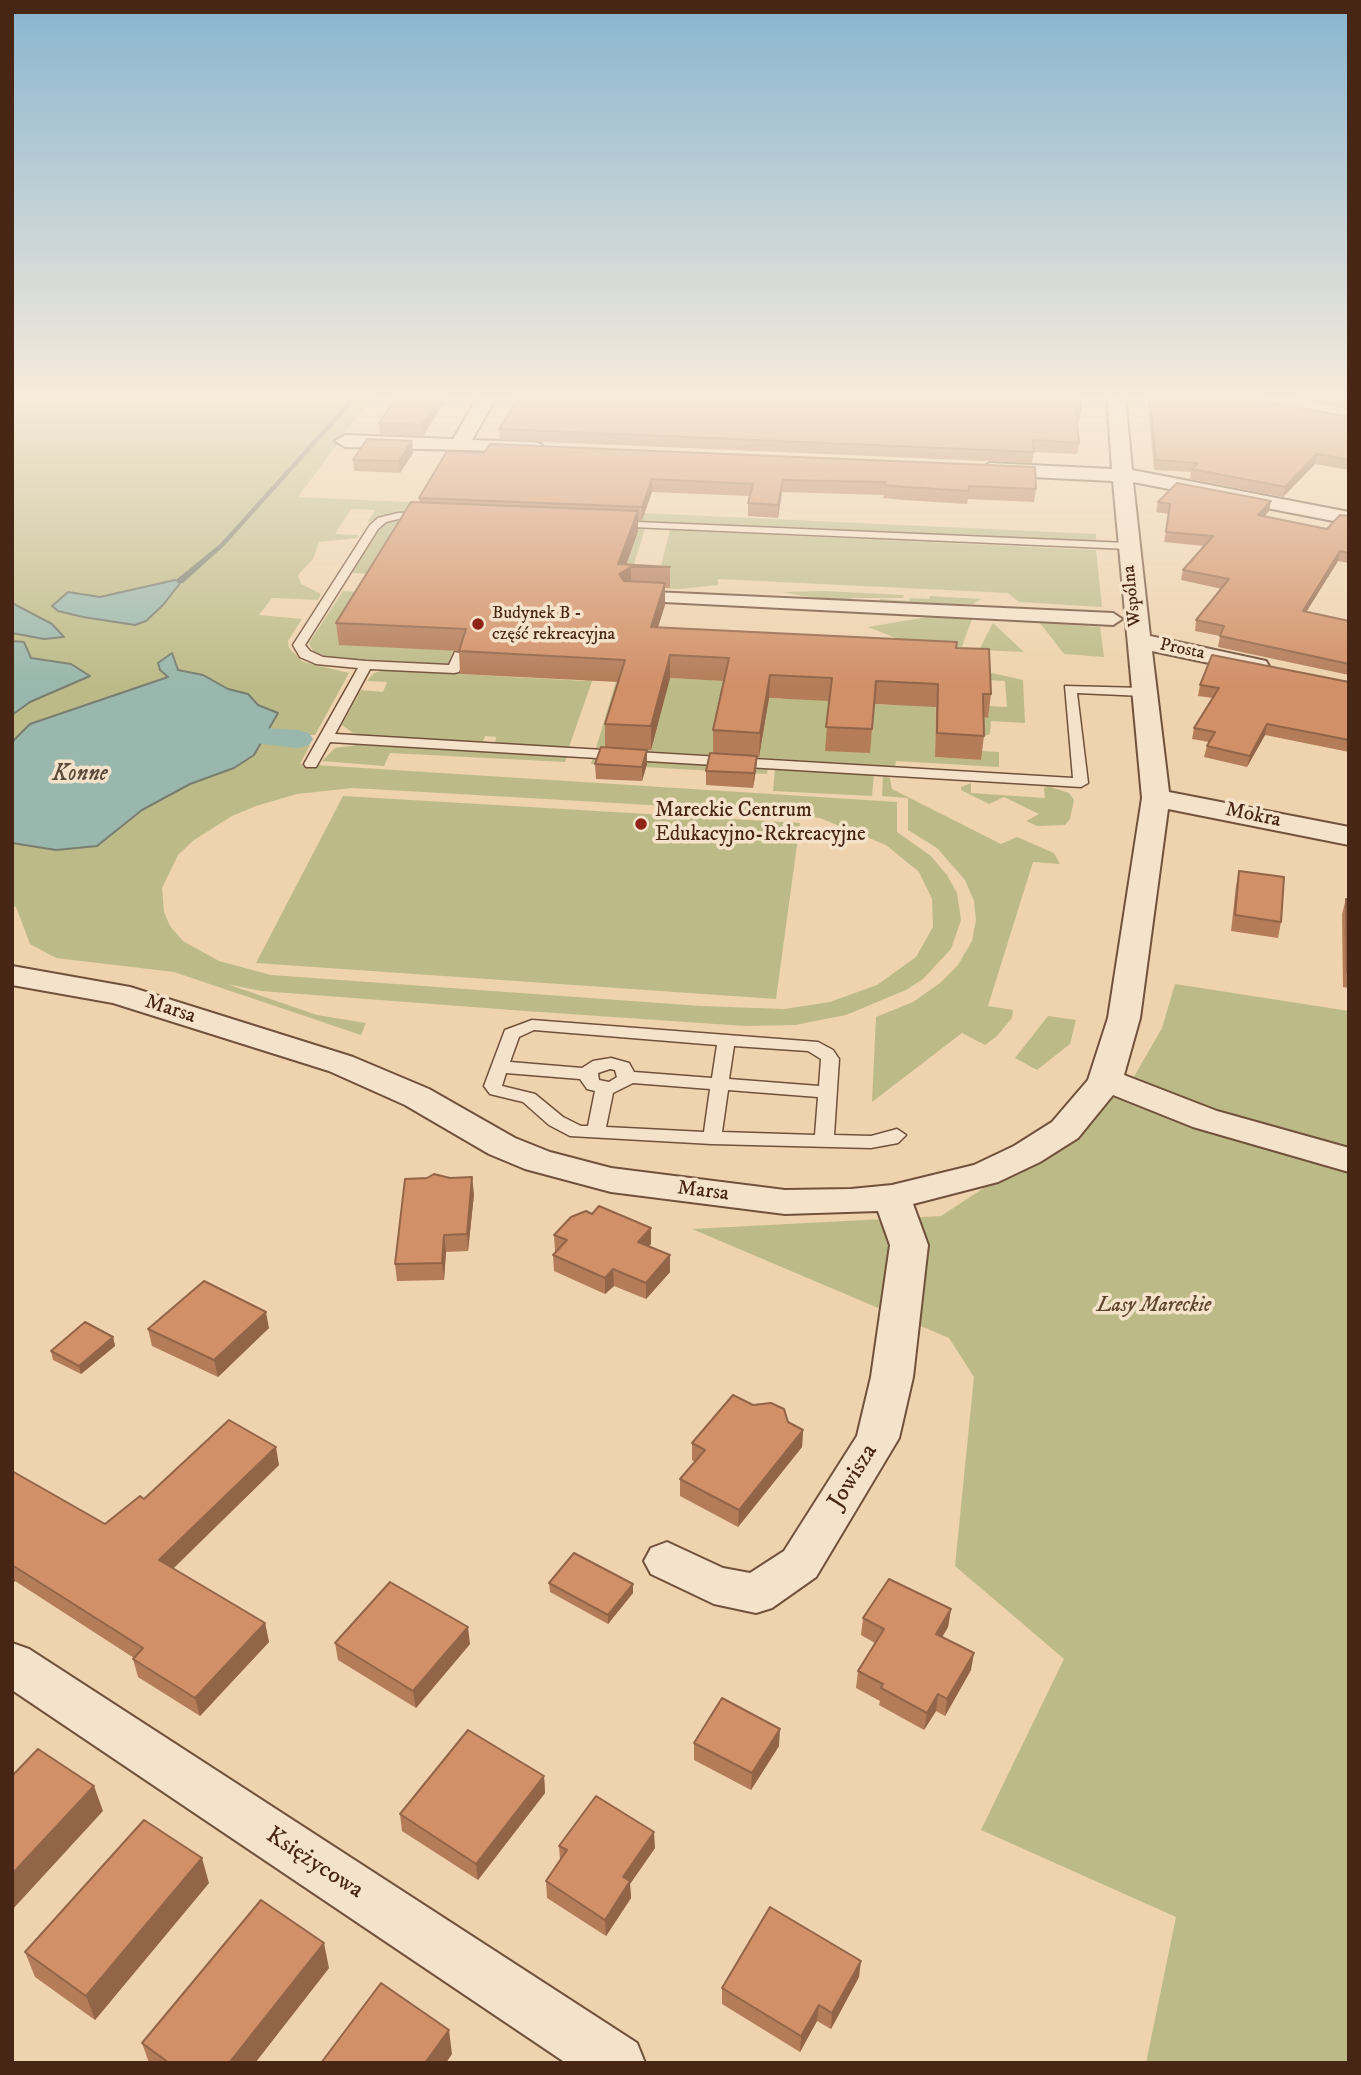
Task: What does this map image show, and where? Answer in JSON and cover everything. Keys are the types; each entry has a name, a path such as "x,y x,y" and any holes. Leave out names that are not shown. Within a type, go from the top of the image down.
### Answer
{"street":[{"name":"Wspólna","path":"1123,491 1156,798"},
{"path":"1205,491 1349,518"},
{"path":"631,596 1113,619"},
{"name":"Prosta","path":"1138,641 1283,671"},
{"name":"Mokra","path":"1156,798 1349,836"},
{"name":"Marsa","path":"12,975 119,993 341,1064 417,1097 502,1146 574,1172 611,1180 785,1202 892,1197 985,1174 1027,1154 1065,1130 1092,1101 1105,1080 1124,1018 1156,798"},
{"path":"1105,1080 1205,1119 1349,1160"},
{"name":"Jowisza","path":"667,1561 714,1585 756,1594 800,1563 849,1487 878,1438 900,1328 909,1245 892,1197"},
{"name":"Księżycowa","path":"12,1664 592,2056"}],"lane":[{"path":"437,516 398,516 382,520 374,527 299,645 305,654 321,661 366,664 454,668 460,655"},
{"path":"600,523 1128,546"},
{"path":"311,764 366,664"},
{"path":"327,738 1081,783 1070,688 1143,692"},
{"path":"824,1140 830,1059 821,1049 524,1026 511,1034 493,1086 496,1090 529,1098 556,1121 577,1132 871,1142 891,1139 897,1135"},
{"path":"611,1063 618,1032"},
{"path":"712,1138 726,1040"},
{"path":"500,1067 588,1074 599,1065 611,1063 623,1067 628,1077"},
{"path":"588,1074 593,1085 605,1088 618,1086 628,1077 828,1092"},
{"path":"596,1132 605,1088"}],"green space":[{"path":"12,491 303,491 298,497 1096,534 1096,542 416,511 380,516 367,523 375,510 351,509 335,534 358,535 357,538 319,542 313,559 298,575 301,584 321,594 318,600 272,598 259,615 302,619 288,641 289,648 303,662 349,673 315,735 304,735 299,743 310,745 300,764 897,802 897,832 931,856 947,875 957,893 961,920 951,949 923,979 906,990 846,1015 795,1025 745,1026 525,1011 261,991 227,984 317,1015 366,1023 361,1035 174,972 56,958 30,944 16,907 12,905 12,832 112,834 142,810 190,784 234,768 258,705 248,694 228,689 203,675 178,670 172,654 169,676 30,724 12,742 12,704 31,658 26,648 12,647","holes":["179,581 163,605 146,621 135,625 68,592 100,597","353,788 773,812 820,818 886,845 919,872 932,899 933,927 916,957 877,985 830,1002 784,1009 701,1006 271,975 219,961 183,941 170,926 164,912 162,888 178,855 194,840 232,816 297,794"]},
{"path":"396,518 645,529 634,564 661,566 670,530 1096,550 1102,607 1019,602 1008,593 718,579 718,585 679,589 352,573 382,525"},
{"path":"343,591 371,593 453,651 448,664 330,658 314,653 309,643"},
{"path":"783,592 904,595 903,598 852,598 852,601 823,600"},
{"path":"930,596 981,599 973,604 880,603 880,599 909,601 910,598 929,599"},
{"path":"619,604 569,747 495,743 496,737 485,736 483,742 364,735 353,733 342,725 361,690 383,692 387,682 367,681 374,673 385,670 585,681"},
{"path":"927,617 972,619 961,649 901,640 868,627"},
{"path":"993,623 1024,652 979,650"},
{"path":"1040,623 1100,627 1104,657 1064,654"},
{"path":"626,648 670,678 729,681 761,746 769,698 782,699 785,685 887,705 936,693 935,757 980,760 981,751 999,752 999,767 896,761 895,766 596,748"},
{"path":"987,672 1023,680 1025,723 991,721 990,734 981,737 980,717 988,718 988,706 1007,707 1005,681 987,680"},
{"path":"357,745 567,756 565,762 390,753 384,766 322,761 335,748"},
{"path":"593,758 768,768 767,774 591,764"},
{"path":"775,768 874,774 872,796 773,791"},
{"path":"883,776 890,778 892,789 1001,844 1017,837 1054,853 1060,864 1033,862 988,1006 1013,1010 1012,1018 997,1036 985,1045 962,1033 872,1102 876,1017 913,1002 940,983 958,965 972,941 976,920 974,901 965,880 937,848 908,830 908,798 882,796"},
{"path":"971,783 971,793 1045,798 1044,788 1048,786 1069,793 1074,800 1070,819 1065,825 1037,826 1026,821 1039,814 1004,797 989,804 961,790 961,787"},
{"path":"343,796 800,823 776,999 256,963"},
{"name":"Lasy Mareckie","path":"1175,984 1349,1011 1349,2063 1146,2063 1176,1917 981,1830 1064,1659 955,1566 974,1377 949,1338 692,1229 941,1216 1094,1116 1132,1080 1162,1028"},
{"path":"1048,1016 1076,1020 1070,1044 1037,1070 1015,1058"}],"water":[{"path":"175,580 181,582 163,605 146,621 135,625 83,617 58,611 52,606 68,592 100,597"},
{"path":"12,603 52,624 64,637 44,639 12,633"},
{"name":"Konne","path":"12,641 24,642 31,658 71,664 90,676 30,702 12,715"},
{"name":"Konne","path":"172,653 178,670 203,675 228,689 248,694 258,705 278,713 254,755 234,768 190,784 142,810 97,846 56,850 12,843 12,742 30,724 168,677 160,670 158,663"}],"building":[{"path":"423,491 648,491 642,507 419,498"},
{"path":"751,491 781,491 778,505 748,503"},
{"path":"1169,491 1218,491 1271,501 1258,515 1327,529 1340,515 1349,516 1349,553 1340,551 1303,611 1349,621 1349,664 1220,636 1224,626 1196,620 1229,579 1183,570 1213,536 1166,532 1170,504 1158,502"},
{"path":"411,502 638,511 618,564 670,567 631,567 619,574 624,581 665,583 651,627 957,642 956,648 989,649 991,694 983,694 984,736 937,733 938,684 876,681 872,729 826,727 832,678 770,675 760,733 713,730 729,658 670,655 651,726 605,724 625,660 459,651 466,629 336,623"},
{"path":"1212,655 1349,682 1349,740 1267,724 1250,756 1207,746 1215,732 1194,728 1219,688 1200,685"},
{"path":"601,747 647,750 642,767 595,764"},
{"path":"710,753 757,756 754,773 706,771"},
{"path":"1239,871 1284,877 1281,922 1235,915"},
{"path":"1346,899 1349,899 1349,972 1347,972"},
{"path":"434,1174 450,1178 472,1177 467,1234 444,1235 442,1263 395,1264 405,1179 427,1178"},
{"path":"599,1206 651,1228 638,1242 670,1255 646,1283 613,1269 605,1278 553,1255 567,1240 554,1235 571,1217 586,1211 592,1214"},
{"path":"204,1281 266,1312 214,1360 148,1329"},
{"path":"85,1322 113,1337 79,1366 51,1351"},
{"path":"733,1395 753,1405 771,1403 784,1409 788,1422 803,1430 739,1510 680,1479 705,1450 692,1443"},
{"path":"229,1420 276,1447 159,1560 265,1623 195,1698 133,1659 143,1648 12,1565 12,1471 105,1524 140,1496 144,1499"},
{"path":"574,1553 633,1584 608,1615 549,1583"},
{"path":"889,1579 951,1609 936,1634 974,1653 947,1699 938,1694 927,1713 881,1688 883,1684 858,1671 884,1629 863,1618"},
{"path":"390,1582 468,1627 413,1691 335,1643"},
{"path":"722,1698 780,1729 752,1773 694,1743"},
{"path":"468,1730 544,1776 476,1864 400,1814"},
{"path":"38,1749 94,1786 12,1874 12,1776"},
{"path":"596,1796 654,1832 623,1877 630,1881 605,1920 546,1881 567,1850 559,1846"},
{"path":"144,1820 202,1858 86,1996 25,1952"},
{"path":"261,1900 324,1943 229,2063 169,2063 142,2043"},
{"path":"770,1907 861,1961 832,2013 819,2005 801,2036 722,1988"},
{"path":"381,1983 449,2030 425,2063 321,2063"}],"waterway":[{"path":"180,581 222,545 271,491"},
{"path":"265,737 298,739"}],"place":[{"name":"Budynek B - część rekreacyjna","path":"478,624"},
{"name":"Mareckie Centrum Edukacyjno-Rekreacyjne","path":"641,824"}]}
